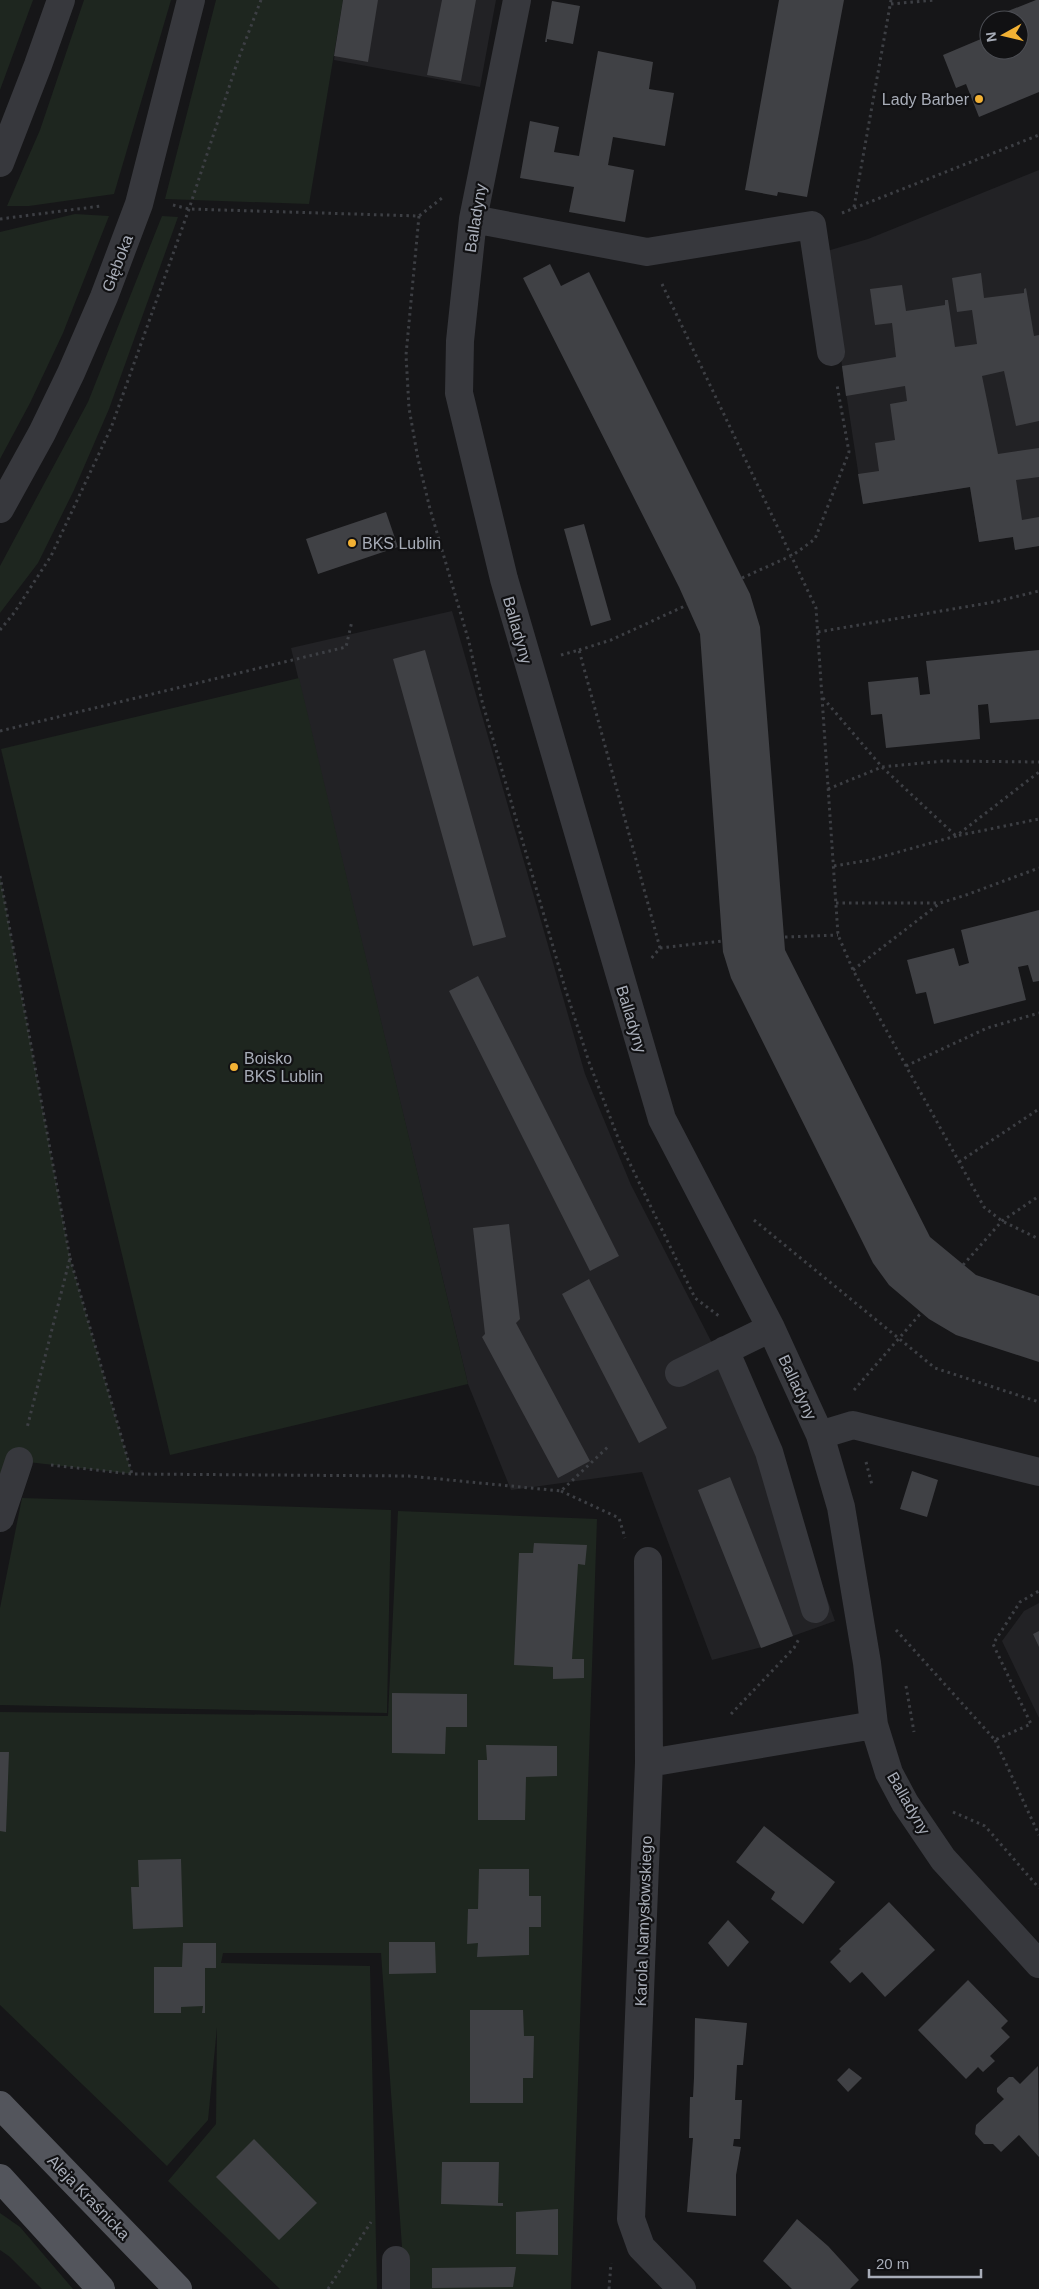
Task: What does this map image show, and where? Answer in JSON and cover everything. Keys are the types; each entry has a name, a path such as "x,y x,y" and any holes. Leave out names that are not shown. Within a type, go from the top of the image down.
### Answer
{"main road":[{"name":"Aleja Kraśnicka","path":"0,2105 178,2289"},
{"path":"3,2185 101,2289"}],"street":[{"path":"0,163 61,0"},
{"name":"Głęboka","path":"0,509 42,433 71,373 104,297 139,204 191,0"},
{"name":"Balladyny","path":"517,0 473,219 460,341 459,393 504,579 594,893 662,1119 748,1339 820,1435 841,1507 867,1663 874,1725 889,1773 904,1803 943,1859 1039,1964"},
{"path":"473,219 647,252 812,225 831,352"},
{"path":"679,1373 748,1339 769,1452 815,1609"},
{"path":"820,1435 853,1425 1039,1472"},
{"path":"0,1518 18,1461"},
{"name":"Karola Namysłowskiego","path":"648,1561 649,1763 631,2219 641,2247 682,2289"},
{"path":"649,1763 874,1725"},
{"path":"396,2260 396,2289"}],"path":[{"path":"0,630 14,613 51,556 111,428 189,209 238,60 261,0"},
{"path":"854,208 891,2 935,0"},
{"path":"812,225 1039,135"},
{"path":"166,203 189,209 419,216 445,195"},
{"path":"0,220 102,206"},
{"path":"419,216 406,355 409,408 418,459 430,509 469,642 482,701 565,988 589,1062 620,1144 695,1298 748,1339"},
{"path":"647,252 720,407 793,555 816,608 838,936 853,970 984,1207 1002,1221 1039,1239"},
{"path":"742,578 793,555 815,539 849,452 831,352"},
{"path":"818,632 994,602 1039,592"},
{"path":"558,646 561,655 611,640 687,605"},
{"path":"0,731 346,646 352,621"},
{"path":"579,650 660,948"},
{"path":"822,697 882,767 956,836"},
{"path":"828,788 882,767 944,761 1039,762"},
{"path":"956,836 1039,772"},
{"path":"834,866 870,860 956,836 1039,819"},
{"path":"836,903 940,903 966,896 1039,868"},
{"path":"0,876 70,1258 132,1474"},
{"path":"853,970 940,903"},
{"path":"785,937 838,936"},
{"path":"652,969 650,961 660,948 722,941"},
{"path":"906,1066 987,1028 1039,1013"},
{"path":"958,1162 1039,1109"},
{"path":"963,1265 1002,1221 1039,1196"},
{"path":"753,1224 748,1215 936,1368 1039,1402"},
{"path":"70,1258 18,1461 132,1474 409,1476 561,1491 619,1518 626,1544"},
{"path":"873,1495 871,1476 853,1425 842,1404 921,1313"},
{"path":"561,1491 610,1445"},
{"path":"995,1740 1030,1724 993,1644 1020,1602 1039,1591"},
{"path":"726,1718 794,1648 815,1609"},
{"path":"897,1641 893,1627 995,1740 1039,1836"},
{"path":"906,1686 914,1734"},
{"path":"949,1810 985,1826 1039,1888"},
{"path":"328,2289 371,2222"},
{"path":"609,2289 611,2257"}],"shaded area":[{"path":"0,0 33,0 0,90"},
{"path":"84,0 171,0 114,194 29,206 7,206 40,130"},
{"path":"216,0 343,0 309,204 165,199"},
{"path":"343,0 496,0 480,87 334,60"},
{"path":"1039,170 1039,546 1015,550 1013,537 979,542 970,487 863,504 827,251 868,239"},
{"path":"75,214 109,216 63,333 30,403 0,459 0,232"},
{"path":"162,216 178,217 109,409 74,490 38,563 0,613 0,566 88,402"},
{"path":"452,611 585,1074 631,1185 712,1343 733,1332 835,1621 762,1647 712,1660 642,1472 511,1490 468,1384 291,648"},
{"name":"Boisko BKS Lublin","path":"299,678 468,1384 170,1455 1,749"},
{"path":"0,876 70,1258 132,1474 19,1461 0,1518"},
{"path":"22,1498 391,1510 387,1713 0,1705 0,1608"},
{"path":"398,1511 597,1519 571,2289 405,2289 381,1953 223,1953 221,1963 370,1966 377,2289 280,2289 168,2181 216,2124 217,2027 208,2120 167,2166 0,2005 0,1712 388,1716"},
{"path":"1039,1603 1039,1718 1002,1641 1024,1611"},
{"path":"0,2213 20,2227 73,2289 42,2289 10,2257 0,2250"}],"building":[{"path":"343,0 378,0 368,62 334,56"},
{"path":"442,0 476,0 461,81 427,75"},
{"path":"779,0 844,0 807,197 778,192 777,196 745,190"},
{"path":"1039,0 1039,92 979,117 966,84 956,88 943,55 979,40 979,60 1029,60 1029,10 1011,10"},
{"path":"552,1 580,6 573,44 547,39 547,42 545,42"},
{"path":"598,51 653,62 649,89 674,93 665,146 613,137 608,165 634,170 625,222 569,212 574,187 520,178 530,121 559,127 554,152 579,156"},
{"path":"550,264 561,286 589,272 750,594 760,627 785,950 930,1237 976,1275 1039,1296 1039,1362 956,1335 929,1319 889,1285 873,1263 731,978 723,952 700,634 679,587 523,278"},
{"path":"981,273 984,298 1024,293 1026,288 1034,336 1039,335 1039,421 1016,426 1004,371 982,376 998,454 1039,448 1039,477 1016,480 1022,520 1039,517 1039,546 1015,550 1013,537 979,542 970,487 863,504 858,474 879,471 875,443 895,440 890,404 907,401 905,386 846,396 842,366 896,357 892,323 875,325 870,289 902,285 906,311 945,305 945,300 948,300 955,347 977,344 972,310 957,312 952,278"},
{"name":"BKS Lublin","path":"386,512 398,547 318,574 306,539"},
{"path":"584,524 611,620 591,626 564,529"},
{"path":"425,650 506,937 473,946 393,659"},
{"path":"1039,650 1039,719 990,723 988,704 978,705 980,739 886,748 882,714 871,715 868,682 918,677 920,695 930,694 926,661"},
{"path":"1039,910 1039,981 1033,982 1028,965 1018,967 1026,1000 934,1024 926,992 916,994 907,960 954,948 959,966 969,963 961,930"},
{"path":"478,976 619,1256 590,1271 449,991"},
{"path":"509,1224 520,1319 516,1323 590,1461 558,1478 482,1337 485,1334 473,1228"},
{"path":"589,1279 667,1428 639,1443 562,1294"},
{"path":"912,1471 938,1480 927,1517 900,1509"},
{"path":"730,1477 793,1636 761,1648 698,1490"},
{"path":"534,1543 587,1545 585,1565 578,1564 572,1659 584,1659 584,1678 553,1679 553,1667 514,1665 519,1553 533,1553"},
{"path":"1039,1631 1039,1647 1033,1634"},
{"path":"392,1693 467,1694 467,1727 446,1727 445,1754 392,1753"},
{"path":"486,1745 557,1746 557,1776 526,1777 525,1820 478,1820 478,1760 487,1760"},
{"path":"0,1752 9,1752 6,1832 0,1831"},
{"path":"764,1826 835,1882 803,1924 771,1899 775,1892 736,1862"},
{"path":"181,1859 183,1927 133,1929 131,1887 139,1887 138,1860"},
{"path":"479,1869 529,1869 529,1896 541,1896 541,1927 529,1927 529,1955 477,1957 478,1943 467,1944 468,1909 478,1909"},
{"path":"889,1902 935,1950 885,1997 862,1972 850,1983 830,1962 841,1951 839,1949"},
{"path":"728,1920 749,1942 728,1967 708,1943"},
{"path":"389,1942 435,1942 436,1973 389,1974"},
{"path":"183,1943 216,1943 216,1968 205,1968 205,2013 202,2013 203,2006 181,2007 181,2013 154,2013 154,1967 182,1967"},
{"path":"968,1980 1008,2021 1001,2028 1010,2037 990,2056 995,2061 983,2072 978,2067 966,2079 918,2030"},
{"path":"470,2010 523,2010 524,2036 534,2036 533,2078 523,2078 523,2103 470,2103"},
{"path":"695,2018 747,2023 743,2065 737,2065 735,2100 742,2100 740,2139 734,2139 733,2146 741,2147 736,2175 736,2216 687,2212 693,2138 689,2138 690,2097 693,2097 694,2078"},
{"path":"1038,2066 1039,2157 1019,2135 1001,2152 993,2144 984,2144 975,2134 976,2125 1004,2099 997,2092 997,2088 1009,2077 1013,2077 1020,2084"},
{"path":"849,2068 862,2078 848,2092 837,2080"},
{"path":"254,2139 317,2203 279,2240 216,2177"},
{"path":"442,2162 499,2162 498,2203 503,2203 503,2206 441,2204"},
{"path":"558,2209 558,2255 516,2254 516,2212"},
{"path":"797,2219 828,2246 859,2280 850,2289 792,2289 763,2261"},
{"path":"516,2267 513,2287 432,2288 432,2268"}],"place":[{"name":"Lady Barber","path":"979,99"},
{"name":"BKS Lublin","path":"352,543"},
{"name":"Boisko BKS Lublin","path":"234,1067"}]}
